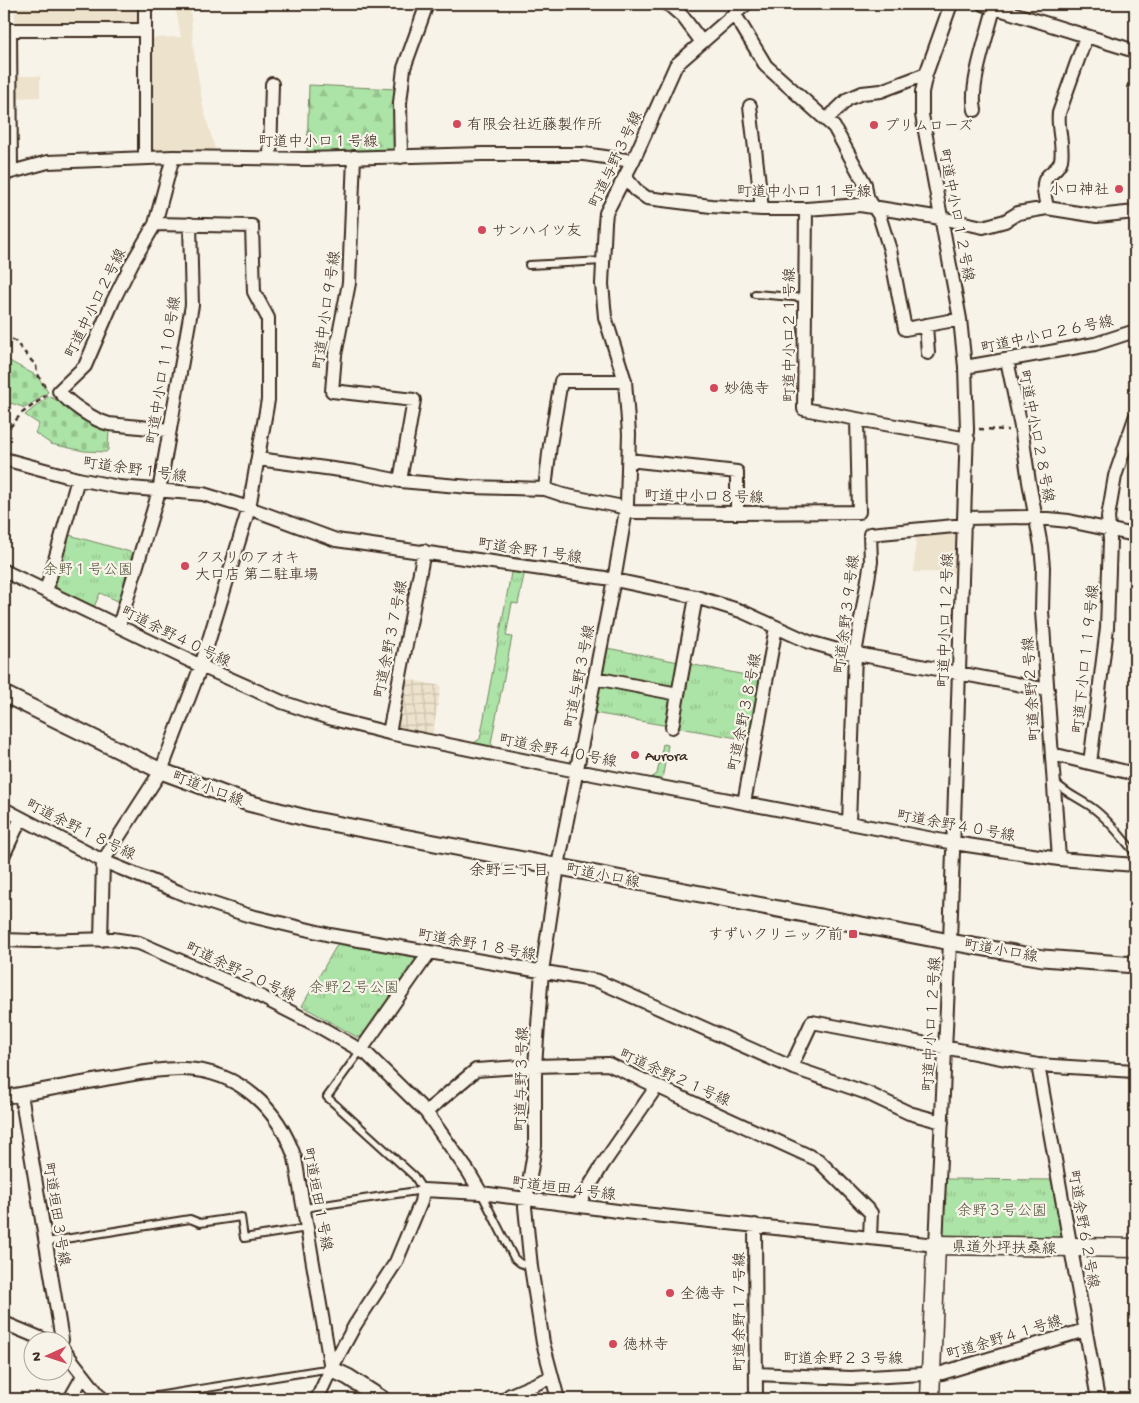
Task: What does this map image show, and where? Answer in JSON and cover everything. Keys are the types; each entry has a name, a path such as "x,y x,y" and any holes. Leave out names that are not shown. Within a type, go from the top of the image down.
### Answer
{"main road":[{"name":"県道外坪扶桑線","path":"930,1399 936,1245 1135,1248"}],"street":[{"path":"144,158 145,4"},
{"path":"401,157 400,103 404,68 427,4"},
{"path":"668,4 682,17 701,41"},
{"name":"町道与野３号線","path":"558,1399 543,1343 531,1266 526,1208 536,1146 535,1066 542,971 558,866 626,510 629,434 625,381 605,317 602,284 606,213 633,161 676,65 701,41 746,4"},
{"name":"町道中小口１２号線","path":"936,1245 946,1048 968,434 965,367 960,319 923,128 922,92 926,74 951,4"},
{"path":"975,110 974,94 989,6 1135,51"},
{"path":"734,13 766,66 834,127 865,184 867,197 879,215 890,250 905,329 960,319"},
{"path":"7,173 7,46 10,30 145,30"},
{"path":"1047,208 1044,183 1046,178 1058,167 1062,153 1058,124 1059,113 1086,37"},
{"path":"826,119 848,99 862,93 880,91 926,74"},
{"path":"270,158 272,84"},
{"path":"750,106 762,208"},
{"name":"町道中小口１号線","path":"7,173 48,162 173,157 307,159 482,154 584,154 633,161"},
{"name":"町道中小口２号線","path":"54,392 85,366 113,301 132,263 155,224 173,157"},
{"name":"町道中小口９号線","path":"354,158 350,274 335,355 332,392 414,400 400,481"},
{"name":"町道中小口１１号線","path":"625,177 636,190 647,198 711,206 762,208 806,209 860,205 941,218 986,228 1005,221 1018,212 1047,208 1097,216 1135,212"},
{"name":"町道中小口２１号線","path":"806,209 804,409 857,419"},
{"path":"101,940 103,861 161,771 201,666 249,508 268,400 268,318 254,292 252,226 155,224"},
{"name":"町道中小口１１０号線","path":"120,626 158,491 192,305 190,224"},
{"path":"926,325 928,353"},
{"name":"町道中小口２６号線","path":"965,367 1102,342 1135,331"},
{"name":"町道中小口２８号線","path":"1006,360 1022,431 1036,518"},
{"path":"545,489 550,445 561,381 625,381"},
{"path":"54,392 101,422 170,430"},
{"name":"町道下小口１１９号線","path":"1090,763 1107,628 1110,540 1108,517 1115,476 1135,418"},
{"path":"857,419 968,434"},
{"name":"町道中小口８号線","path":"258,459 355,472 400,481 470,487 545,489 633,512 859,512 857,419"},
{"name":"町道余野１号線","path":"4,459 78,479 119,487 203,494 249,508 336,540 424,551 614,580 696,597 741,611 809,642 856,654 1048,690"},
{"path":"629,460 737,472 737,513"},
{"path":"46,591 78,479"},
{"path":"965,521 1036,518 1069,521 1135,535"},
{"name":"町道余野２号線","path":"1036,518 1042,558 1042,611 1059,859"},
{"name":"町道余野３９号線","path":"849,823 856,654 871,562 870,534 965,521"},
{"name":"町道余野３７号線","path":"389,733 424,551"},
{"name":"町道余野４０号線","path":"4,570 201,666 291,705 329,718 389,733 576,771 954,843 1059,859 1135,865"},
{"path":"672,727 696,597"},
{"name":"町道余野３８号線","path":"744,802 776,627"},
{"path":"595,678 678,694"},
{"name":"町道小口線","path":"4,694 161,771 248,803 310,819 950,942 1043,958 1135,965"},
{"path":"1052,754 1135,774"},
{"name":"町道余野１８号線","path":"4,810 103,861 186,895 248,915 330,935 598,981 792,1067 867,1093 909,1112 942,1122"},
{"path":"4,854 21,818"},
{"name":"町道余野２０号線","path":"4,940 35,942 112,940 139,943 248,990 367,1054 426,1112 468,1171 481,1193"},
{"path":"361,1050 429,953"},
{"path":"792,1067 812,1022 1038,1065 1134,1071 1135,1076"},
{"name":"町道余野２１号線","path":"426,1112 476,1070 608,1064 818,1160 871,1213 870,1237"},
{"name":"町道余野６２号線","path":"1038,1065 1098,1399"},
{"name":"町道垣田１号線","path":"4,1097 167,1070 197,1070 223,1078 253,1094 268,1107 279,1123 289,1140 295,1158 331,1369"},
{"path":"578,1205 603,1164 657,1086"},
{"name":"町道垣田３号線","path":"21,1094 61,1330"},
{"path":"317,1399 355,1325 396,1262 421,1202 423,1190"},
{"name":"町道垣田４号線","path":"423,1190 481,1193 625,1212 936,1245"},
{"name":"町道余野１７号線","path":"755,1225 756,1399"},
{"path":"4,1324 22,1331"},
{"name":"町道余野４１号線","path":"931,1373 942,1373 1085,1330"},
{"path":"72,1358 102,1399"},
{"path":"331,1369 348,1377 382,1399"},
{"name":"町道余野２３号線","path":"756,1374 851,1378 931,1373"},
{"path":"70,1399 84,1376"},
{"path":"507,1399 510,1395 552,1377"}],"lane":[{"path":"529,265 603,261"},
{"path":"755,294 805,298"},
{"path":"1054,781 1062,790 1101,814 1135,852"},
{"path":"304,1208 423,1190 414,1176 327,1097 361,1050"},
{"path":"481,1193 514,1258 520,1263 531,1266"},
{"path":"46,1242 190,1219 200,1223 241,1217 244,1238 307,1228"},
{"path":"138,1399 331,1369"}],"path":[{"path":"1127,88 1135,65"},
{"path":"4,335 14,341 36,366 37,373 54,392 22,413 4,434"},
{"path":"968,434 1022,431"}],"shaded area":[{"path":"15,4 138,4 138,20 134,25 15,24"},
{"path":"175,4 190,5 194,52 203,107 215,149 149,152 152,83 151,38 181,37"},
{"path":"15,76 40,76 40,97 15,98"},
{"path":"955,532 959,536 958,573 914,572 916,536"},
{"path":"406,679 441,686 432,737 400,731 397,726"}],"green space":[{"path":"309,85 397,89 398,152 307,154"},
{"path":"4,358 37,376 48,392 25,408 4,402"},
{"path":"49,396 109,430 108,450 106,452 84,451 51,444 35,433 39,424 25,415"},
{"name":"余野１号公園","path":"69,535 134,553 120,602 100,593 94,607 58,590 55,583"},
{"path":"508,568 528,571 524,575 518,604 512,603 506,636 512,637 491,743 495,749 472,744 480,739 511,573"},
{"path":"607,648 761,678 749,740 594,713"},
{"path":"663,744 668,745 662,780 651,778 657,774"},
{"name":"余野２号公園","path":"338,943 414,956 416,962 365,1036 357,1037 302,1006"},
{"name":"余野３号公園","path":"946,1179 1052,1180 1061,1235 1057,1240 947,1239 943,1234"}],"place":[{"name":"有限会社近藤製作所","path":"457,124"},
{"name":"プリムローズ","path":"874,125"},
{"name":"小口神社","path":"1119,189"},
{"name":"サンハイツ友","path":"482,230"},
{"name":"妙徳寺","path":"714,388"},
{"name":"クスリのアオキ 大口店 第二駐車場","path":"185,566"},
{"name":"Aurora","path":"635,755"},
{"name":"すずいクリニック前","path":"853,934"},
{"name":"全徳寺","path":"670,1293"},
{"name":"徳林寺","path":"613,1344"}],"district":[{"name":"余野三丁目","path":"509,869"}]}
